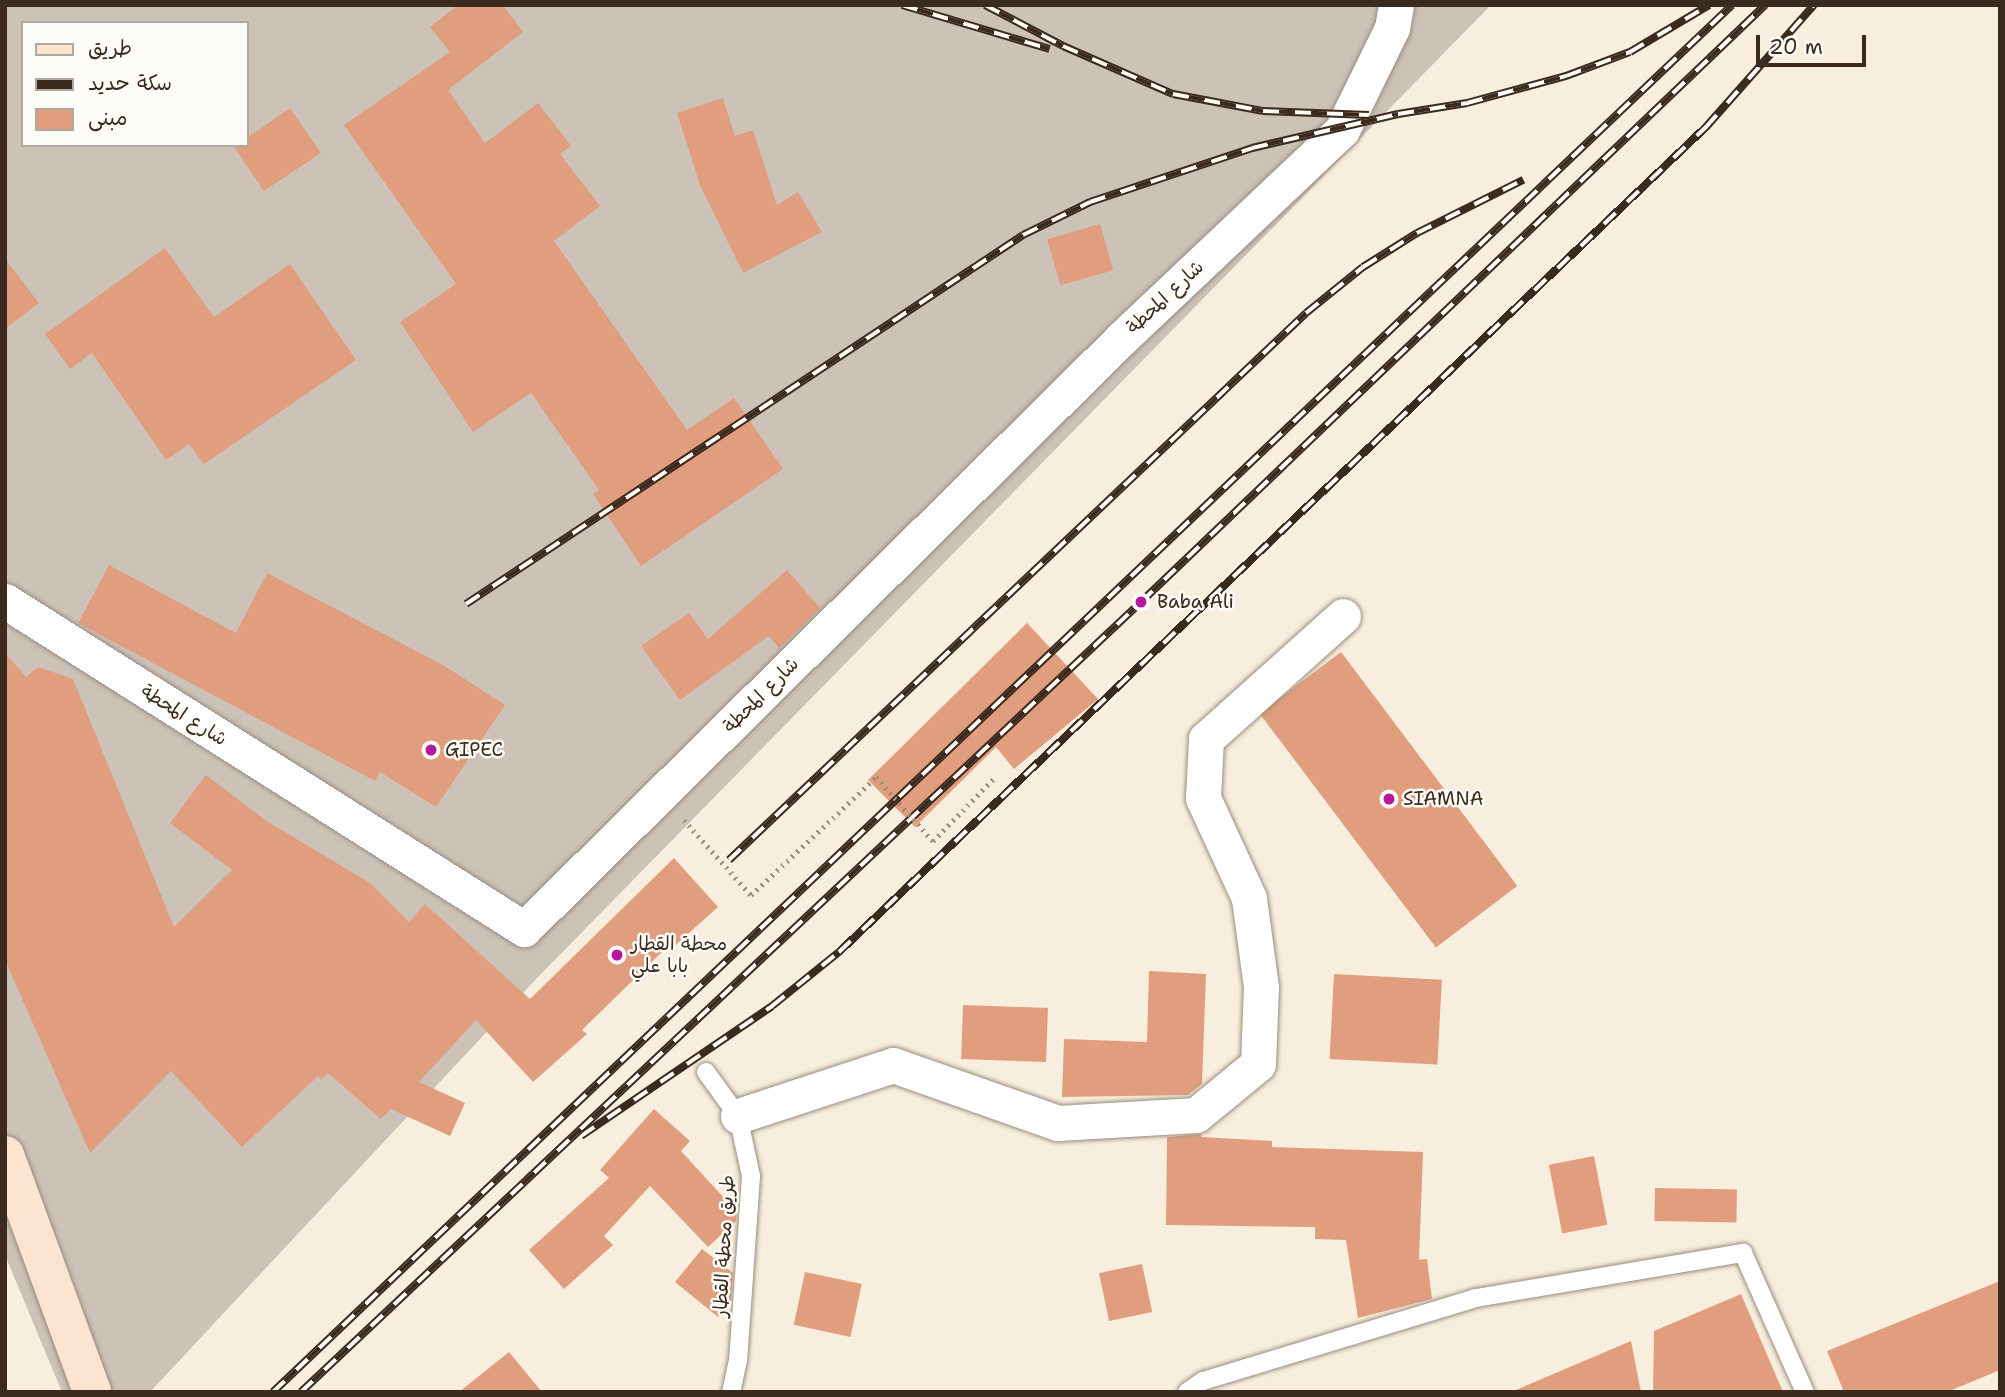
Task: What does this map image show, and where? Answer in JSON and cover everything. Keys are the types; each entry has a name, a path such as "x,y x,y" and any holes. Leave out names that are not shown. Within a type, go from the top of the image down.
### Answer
{"main road":[{"path":"5,1154 89,1385"}],"street":[{"name":"شارع المحطة","path":"5,601 524,929 1121,339 1342,130 1392,28 1396,5"},
{"path":"738,1116 893,1065 1058,1123 1196,1115 1258,1065 1261,988 1249,898 1203,798 1206,739 1343,616"}],"lane":[{"name":"طريق محطة القطار","path":"706,1072 738,1116 751,1176 738,1360 731,1392"},
{"path":"1186,1392 1203,1381 1476,1298 1743,1253 1805,1392"}],"path":[{"path":"661,794 751,895 876,777 933,841 993,779"}],"shaded area":[{"path":"5,5 1491,5 538,977 150,1392 62,1392 5,1255"}],"building":[{"path":"458,5 503,5 523,32 448,90 485,143 538,103 571,146 560,154 600,206 554,241 687,430 734,398 783,469 641,566 593,494 599,490 531,393 473,432 400,322 456,284 344,125 450,52 430,27"},
{"path":"723,98 735,136 753,130 777,205 798,192 822,232 743,273 700,185 677,113"},
{"path":"290,108 321,153 264,191 234,147 248,147 248,137"},
{"path":"1100,224 1113,270 1060,285 1047,239"},
{"path":"165,248 214,317 290,264 356,360 204,464 189,444 166,460 92,353 70,369 45,334"},
{"path":"5,259 39,303 5,329"},
{"path":"109,565 236,633 267,573 443,665 505,705 436,807 380,772 375,781 78,623"},
{"path":"787,570 820,608 779,648 769,636 680,700 641,646 689,613 708,639"},
{"path":"1027,623 1098,699 1014,769 996,747 915,827 868,780"},
{"name":"SIAMNA","path":"1341,652 1517,886 1436,947 1260,713"},
{"path":"5,653 26,677 38,667 73,679 174,927 232,870 170,823 206,775 268,822 370,883 409,922 425,904 530,999 674,858 718,907 670,950 667,947 582,1030 587,1034 533,1082 476,1020 419,1082 465,1103 450,1136 391,1109 381,1119 328,1073 321,1080 318,1076 242,1147 171,1071 90,1153 5,960"},
{"path":"1149,971 1206,974 1202,1084 1188,1095 1062,1097 1064,1039 1147,1042"},
{"path":"1334,974 1442,980 1437,1065 1330,1059"},
{"path":"963,1005 1048,1008 1046,1062 961,1059"},
{"path":"654,1109 690,1141 681,1151 737,1212 736,1221 708,1247 650,1186 604,1236 613,1245 564,1289 529,1250 609,1178 600,1170"},
{"path":"1201,1134 1201,1137 1272,1141 1272,1147 1423,1152 1419,1260 1427,1259 1432,1299 1358,1318 1346,1240 1315,1239 1315,1227 1166,1225 1167,1137"},
{"path":"1594,1156 1607,1225 1562,1233 1549,1165"},
{"path":"1655,1188 1737,1189 1736,1222 1654,1221"},
{"path":"702,1249 733,1273 731,1301 718,1317 675,1282"},
{"path":"1142,1264 1152,1312 1109,1321 1099,1273"},
{"path":"805,1272 862,1284 851,1337 794,1325"},
{"path":"2000,1281 2000,1370 1947,1392 1844,1392 1827,1351"},
{"path":"1741,1294 1783,1392 1653,1392 1654,1331"},
{"path":"1631,1341 1641,1392 1511,1392"},
{"path":"509,1352 542,1392 459,1392"}],"railway":[{"path":"902,5 1050,49"},
{"path":"985,5 1063,46 1173,94 1263,111 1369,115"},
{"path":"466,604 1023,235 1090,202 1252,148 1398,114 1467,103 1566,76 1630,52 1709,5"},
{"path":"273,1392 1732,5"},
{"path":"301,1392 1141,602 1765,5"},
{"path":"581,1136 772,1006 839,952 1706,127 1814,5"},
{"path":"729,860 1306,313 1363,267 1417,233 1523,180"}],"place":[{"name":"Baba Ali","path":"1141,602"},
{"name":"GIPEC","path":"431,750"},
{"name":"SIAMNA","path":"1389,799"},
{"name":"محطة القطار بابا علي","path":"617,955"}]}
